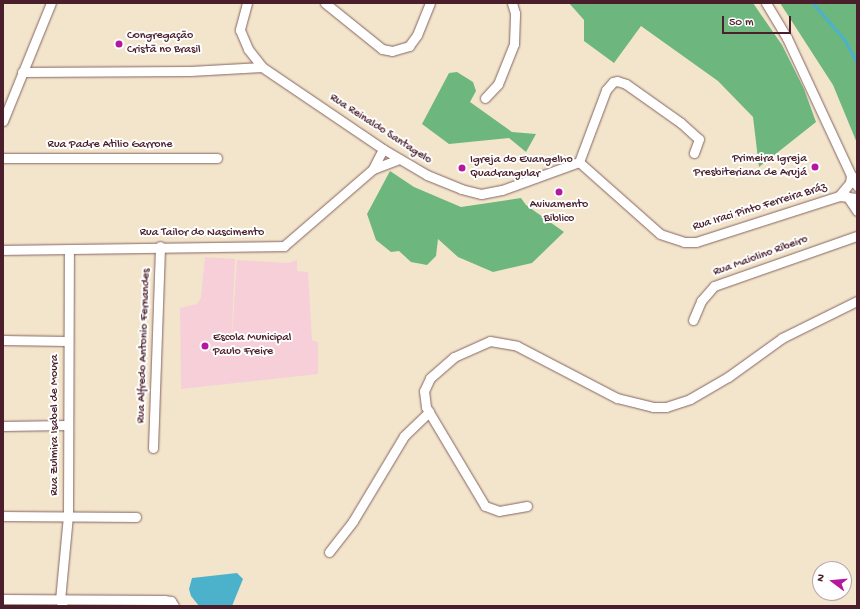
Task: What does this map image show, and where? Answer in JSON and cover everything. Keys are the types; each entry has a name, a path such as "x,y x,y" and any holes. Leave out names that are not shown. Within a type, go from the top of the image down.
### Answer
{"street":[{"path":"3,121 51,3"},
{"name":"Rua Reinaldo Santagelo","path":"247,3 240,30 246,47 262,67 383,149 427,175 461,189 481,194 502,190 579,162"},
{"path":"325,3 382,49 392,51 409,46 417,35 430,3"},
{"path":"485,98 498,84 514,44 515,13 512,3"},
{"path":"766,3 787,38 857,186"},
{"path":"22,72 190,71 262,67"},
{"path":"579,162 606,90 613,82 617,81 626,84 693,134 698,139 694,153"},
{"name":"Rua Tailor do Nascimento","path":"373,169 383,149"},
{"name":"Rua Padre Atilio Garrone","path":"3,158 217,158"},
{"name":"Rua Tailor do Nascimento","path":"3,250 160,246 284,246 373,169 399,159"},
{"name":"Rua Iraci Pinto Ferreira Bráz","path":"579,162 660,234 684,242 696,242 843,196 857,198"},
{"path":"851,176 850,183 843,196 857,211"},
{"name":"Rua Maiolino Ribeiro","path":"693,320 701,302 714,286 856,234"},
{"name":"Rua Alfredo Antonio Fernandes","path":"153,448 160,246"},
{"name":"Rua Zulmira Isabel de Moura","path":"62,603 68,515 67,341 69,249"},
{"path":"527,506 499,511 485,506 429,412 424,397 430,378 454,357 490,341 517,346 617,398 653,407 676,405 728,377 782,338 857,301"},
{"path":"3,340 67,341"},
{"path":"329,552 353,521 404,436 429,412"},
{"path":"3,426 67,425"},
{"path":"3,516 68,515 136,517"},
{"path":"3,599 39,603 164,600 171,601 174,606"}],"shaded area":[{"path":"205,257 235,259 231,351 237,260 288,263 297,260 297,271 308,272 312,340 318,342 318,374 181,389 180,308 197,304 201,298"}],"green space":[{"path":"569,3 753,3 782,45 804,89 816,122 759,167 753,117 718,81 641,26 614,63 584,41 584,20"},
{"path":"780,3 857,3 857,143 833,85"},
{"path":"457,72 473,82 476,91 470,102 512,132 536,134 526,152 509,138 449,144 422,124 449,73"},
{"path":"390,171 414,187 461,207 521,198 526,205 564,232 532,263 493,272 458,257 438,239 436,256 427,265 411,262 399,251 391,252 376,240 367,214"}],"water":[{"path":"237,573 243,579 232,606 199,606 191,596 189,589 192,578"}],"waterway":[{"path":"813,3 845,40 857,63"}],"place":[{"name":"Congregação Cristã no Brasil","path":"119,44"},
{"name":"Primeira Igreja Presbiteriana de Arujá","path":"815,167"},
{"name":"Igreja do Evangelho Quadrangular","path":"462,168"},
{"name":"Avivamento Biblico","path":"559,192"},
{"name":"Escola Municipal Paulo Freire","path":"205,346"}]}
